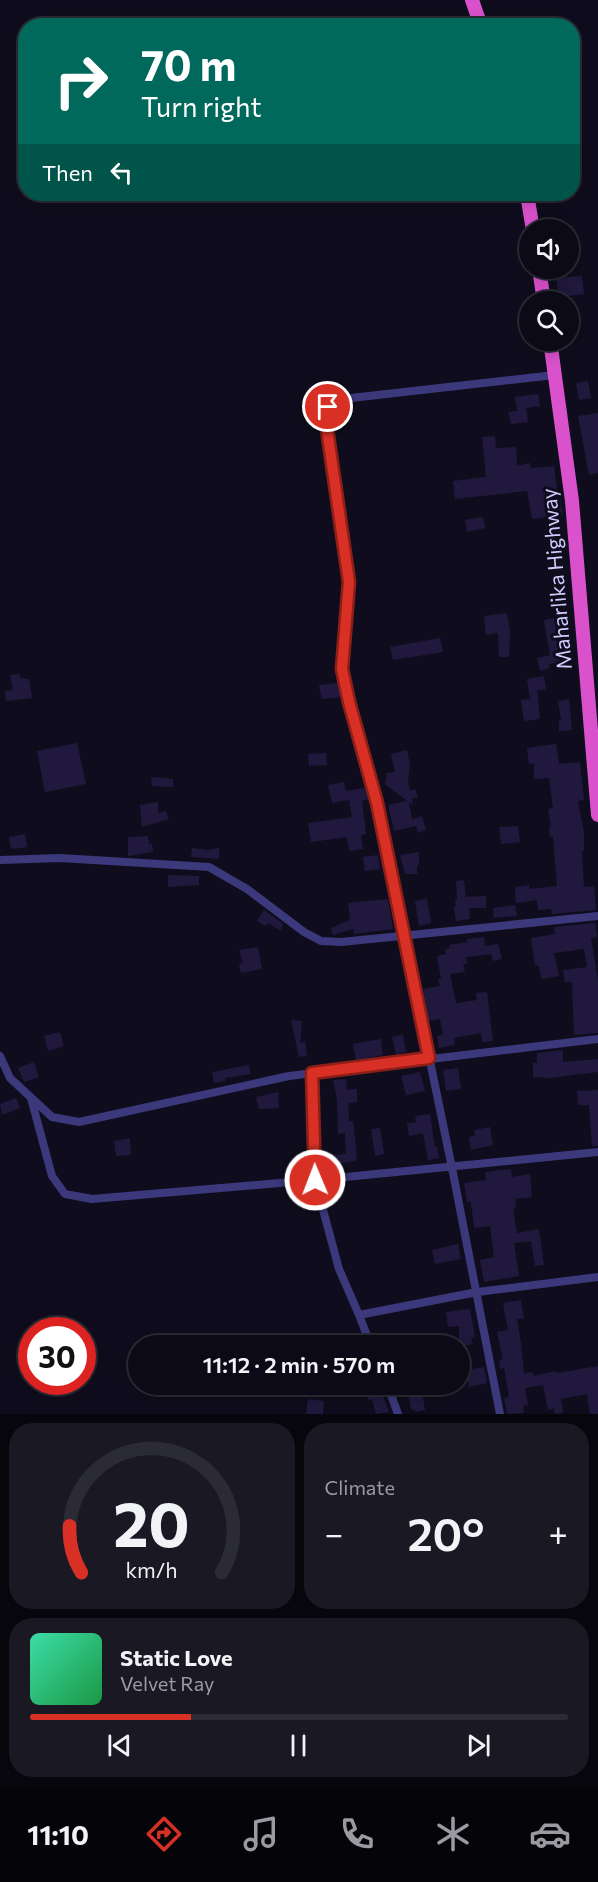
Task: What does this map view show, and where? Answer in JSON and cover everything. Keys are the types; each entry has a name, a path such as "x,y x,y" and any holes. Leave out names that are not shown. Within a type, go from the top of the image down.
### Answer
{"highway":[{"path":"471,0 478,18"},
{"path":"528,201 531,219"},
{"name":"Maharlika Highway","path":"552,351 572,501 598,815"}],"street":[{"path":"500,1414 377,803 342,669 349,582 327,429 328,407 351,398 555,375"},
{"path":"0,861 60,858 209,867 247,889 304,932 321,941 341,942 598,916"},
{"path":"0,1056 10,1078 51,1117 79,1122 196,1095 312,1073 598,1039"},
{"path":"312,1073 315,1180 339,1269 367,1335"},
{"path":"31,1098 52,1176 65,1194 92,1199 452,1168 598,1152"},
{"path":"359,1315 477,1292 598,1277"},
{"path":"391,1395 398,1414"}],"building":[{"path":"579,276 582,276 584,294 579,295 579,291 558,291 556,279 579,279"},
{"path":"588,381 591,398 579,400 576,383"},
{"path":"538,394 540,406 526,408 528,422 511,424 508,412 517,411 515,397"},
{"path":"598,413 598,473 589,475 578,416"},
{"path":"495,436 496,448 516,447 517,466 530,463 531,468 554,466 563,515 532,519 527,491 455,499 453,481 486,477 482,437"},
{"path":"483,517 485,528 467,532 465,520"},
{"path":"507,613 510,631 509,657 499,657 498,633 486,635 484,616"},
{"path":"554,618 560,652 572,650 573,660 549,664 550,668 540,671 537,658 550,655 544,620"},
{"path":"440,638 443,652 393,660 390,647"},
{"path":"19,674 20,678 29,679 32,698 6,701 5,691 13,690 10,675"},
{"path":"544,676 546,689 537,690 540,719 524,721 521,700 530,699 527,679"},
{"path":"338,683 341,697 322,699 319,685"},
{"path":"569,699 572,730 559,731 559,720 561,720 558,701"},
{"path":"77,743 86,784 45,792 37,751"},
{"path":"556,744 559,764 580,762 584,800 578,801 584,833 584,851 582,851 584,887 594,886 596,910 552,914 551,909 538,910 537,900 516,903 515,887 529,885 529,889 557,886 553,837 550,837 549,827 551,827 548,809 553,808 549,778 534,779 534,763 529,764 527,748"},
{"path":"407,750 410,765 408,780 410,791 415,789 418,797 412,799 413,805 409,802 412,819 422,816 426,830 418,833 416,826 394,831 388,805 407,801 385,784 387,773 395,772 391,754"},
{"path":"326,753 327,765 309,766 308,754"},
{"path":"151,777 173,779 173,787 152,786"},
{"path":"344,782 346,791 366,788 369,799 362,801 366,834 361,835 363,849 349,851 347,837 311,842 308,823 352,817 349,800 332,803 328,785"},
{"path":"158,802 158,813 166,811 169,819 142,827 140,805"},
{"path":"518,826 520,842 501,844 499,827"},
{"path":"25,834 27,847 11,849 9,837"},
{"path":"148,836 153,852 128,856 128,837"},
{"path":"192,848 208,850 219,848 219,859 191,857"},
{"path":"419,852 417,874 405,874 400,855"},
{"path":"378,855 380,869 365,871 363,857"},
{"path":"168,875 199,876 199,885 168,887"},
{"path":"464,880 466,897 486,896 486,908 469,908 470,919 456,921 454,906 456,906 455,900 457,899 456,881"},
{"path":"388,899 393,929 354,934 353,929 333,935 331,928 350,920 348,903"},
{"path":"427,899 431,923 419,926 415,901"},
{"path":"515,905 517,916 494,918 493,908"},
{"path":"264,910 283,924 281,931 268,923 266,926 257,921"},
{"path":"595,923 597,937 591,938 598,980 598,1033 574,1035 572,982 565,982 563,970 587,967 584,949 554,953 559,976 541,979 539,966 535,966 531,938 555,934 554,927"},
{"path":"484,937 485,946 498,944 502,959 493,961 491,954 466,957 467,964 463,964 465,972 450,974 456,1003 477,1000 476,993 487,992 493,1041 482,1042 481,1033 454,1038 455,1045 439,1048 437,1036 443,1035 440,1019 428,1021 423,989 440,986 437,956 446,954 445,949 450,948 449,945 467,942 467,939"},
{"path":"258,947 262,969 241,973 239,965 243,962 239,950"},
{"path":"291,1020 302,1021 300,1043 305,1041 307,1056 299,1057"},
{"path":"60,1032 64,1046 48,1051 44,1036"},
{"path":"403,1035 406,1052 396,1054 392,1037"},
{"path":"381,1039 383,1055 356,1060 353,1044"},
{"path":"563,1050 563,1062 598,1059 598,1072 549,1078 533,1077 533,1063 537,1063 537,1053"},
{"path":"34,1062 39,1077 24,1082 18,1068"},
{"path":"249,1065 251,1074 225,1078 226,1081 214,1083 212,1072"},
{"path":"458,1068 461,1089 446,1091 443,1070"},
{"path":"420,1072 425,1091 406,1095 401,1076"},
{"path":"346,1079 347,1090 357,1089 357,1102 348,1103 349,1121 353,1121 357,1158 356,1161 335,1164 334,1155 346,1154 345,1133 338,1134 337,1100 333,1080"},
{"path":"598,1090 598,1146 592,1146 589,1105 578,1105 577,1091"},
{"path":"278,1092 279,1108 259,1109 256,1097"},
{"path":"16,1098 20,1108 2,1115 0,1104"},
{"path":"430,1114 439,1158 428,1160 423,1133 409,1136 407,1123 416,1122 415,1116"},
{"path":"490,1127 493,1145 471,1150 469,1137 475,1136 474,1130"},
{"path":"380,1128 384,1154 375,1156 371,1129"},
{"path":"130,1138 131,1155 116,1156 114,1141"},
{"path":"511,1169 512,1177 530,1174 532,1197 515,1199 516,1208 513,1209 517,1233 539,1229 544,1265 535,1266 531,1241 514,1243 519,1276 484,1282 480,1260 494,1257 490,1226 474,1228 471,1202 467,1202 464,1183 486,1180 485,1172"},
{"path":"458,1244 461,1259 435,1264 432,1250"},
{"path":"521,1300 524,1318 517,1319 524,1373 533,1372 533,1376 598,1366 598,1414 590,1414 587,1394 561,1399 563,1413 555,1414 554,1408 548,1410 543,1385 525,1388 528,1405 523,1406 524,1413 507,1414 504,1398 509,1397 504,1368 500,1369 499,1360 503,1359 497,1332 508,1330 503,1303"},
{"path":"470,1309 475,1337 471,1338 473,1344 470,1345 470,1335 459,1335 459,1326 448,1327 446,1312"},
{"path":"484,1367 487,1383 470,1387 470,1369"},
{"path":"367,1395 383,1395 389,1412 376,1414 372,1399 369,1401"},
{"path":"409,1395 423,1395 425,1410 415,1412 415,1409 411,1410"},
{"path":"308,1399 324,1401 323,1414 306,1414"}],"route":[{"path":"315,1180 312,1073 429,1058 377,803 342,669 349,582 327,429 328,407"}]}
